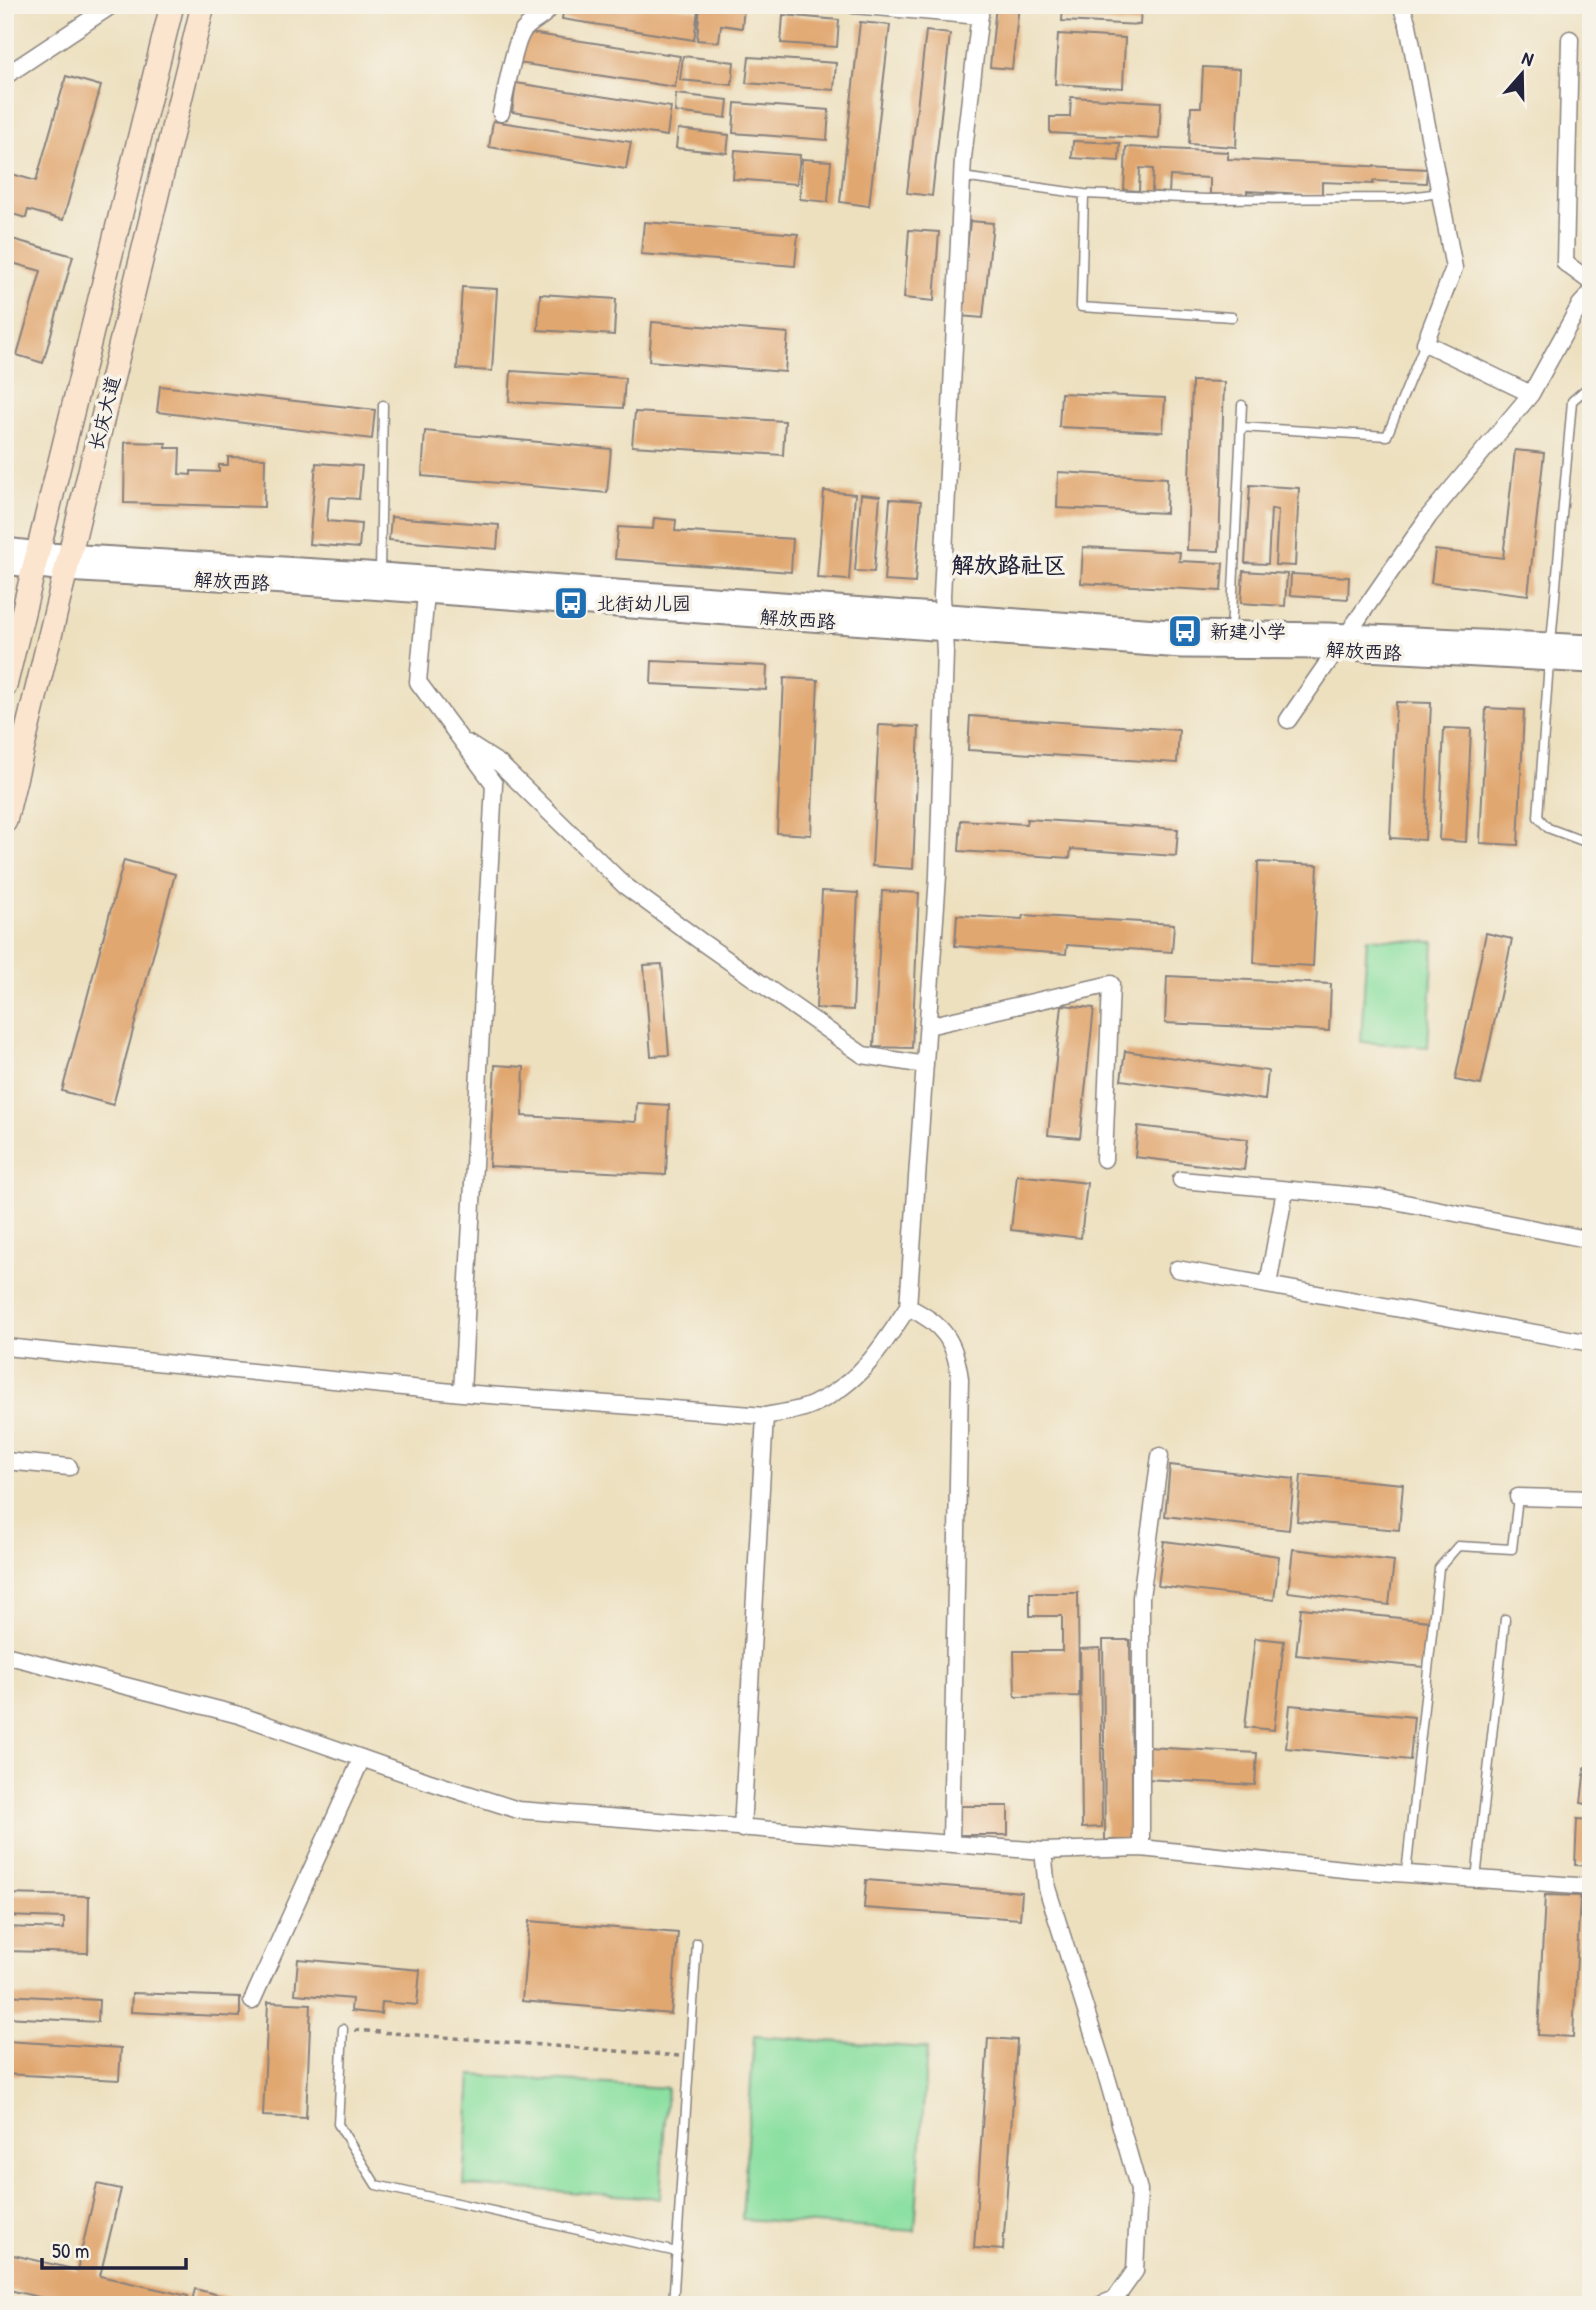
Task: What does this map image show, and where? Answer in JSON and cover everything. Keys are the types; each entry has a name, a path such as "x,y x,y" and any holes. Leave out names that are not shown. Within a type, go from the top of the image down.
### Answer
{"main road":[{"name":"长庆大道","path":"5,686 172,5"},
{"name":"长庆大道","path":"5,821 203,5"}],"street":[{"path":"5,76 112,5"},
{"path":"501,113 520,33 549,11 551,5"},
{"path":"5,1347 462,1393 765,1416 812,1406 852,1381 883,1345 908,1307 939,876 945,652 943,622 962,177 981,11 853,5"},
{"path":"1401,5 1408,25 1454,268 1425,343 1531,394"},
{"path":"1570,39 1565,263 1591,282"},
{"path":"1288,720 1429,516 1531,394 1580,305 1591,293"},
{"name":"解放西路","path":"5,548 36,560"},
{"name":"解放西路","path":"5,564 36,560 943,622 1231,632 1342,642 1550,652 1591,663"},
{"path":"427,585 418,682 494,783 462,1393"},
{"name":"解放西路","path":"943,622 1182,648 1342,642"},
{"name":"解放西路","path":"1550,652 1591,645"},
{"path":"459,738 500,764 624,885 699,940 863,1055 925,1065"},
{"path":"928,1026 1111,984 1104,1159"},
{"path":"1181,1180 1380,1198 1591,1240"},
{"path":"1268,1285 1285,1189"},
{"path":"1177,1269 1591,1343"},
{"path":"908,1307 929,1317 946,1334 957,1355 960,1379 951,1842"},
{"path":"741,1829 765,1416"},
{"path":"1140,1848 1141,1597 1160,1456"},
{"path":"5,1461 69,1467"},
{"path":"1518,1497 1591,1499"},
{"path":"5,1655 239,1716 518,1810 1043,1851 1140,1848 1406,1874 1591,1887"},
{"path":"252,2001 362,1758"},
{"path":"1043,1851 1047,1888 1108,2081 1139,2190 1135,2271 1115,2300 1100,2305"}],"lane":[{"path":"962,177 1084,194 1206,200 1401,198 1440,193"},
{"path":"1084,194 1081,307 1232,317"},
{"path":"1241,426 1387,436 1425,343"},
{"path":"1591,387 1572,401 1538,817 1548,828 1591,844"},
{"path":"380,582 383,405"},
{"path":"1231,632 1242,405"},
{"path":"1406,1874 1439,1568 1458,1546 1512,1549 1518,1497"},
{"path":"1476,1879 1505,1619"},
{"path":"673,2305 697,1943"},
{"path":"342,2029 338,2124 376,2185 677,2252"}],"path":[{"path":"342,2029 690,2056"}],"green space":[{"path":"1367,938 1434,942 1428,1047 1361,1042"},
{"path":"754,2036 927,2048 915,2231 742,2219"},
{"path":"471,2075 667,2088 660,2198 464,2185"}],"building":[{"path":"564,5 664,5 698,10 694,40 562,19"},
{"path":"700,5 744,7 742,28 721,25 719,42 697,40"},
{"path":"996,5 1019,5 1012,69 990,67"},
{"path":"1063,5 1141,7 1140,25 1062,21"},
{"path":"783,15 839,20 837,47 781,43"},
{"path":"860,22 890,25 869,206 840,202"},
{"path":"926,31 950,34 932,196 907,193"},
{"path":"523,32 680,56 675,87 518,63"},
{"path":"1058,34 1125,38 1123,88 1055,84"},
{"path":"683,56 734,62 732,85 680,80"},
{"path":"749,57 836,63 834,90 746,83"},
{"path":"1203,67 1240,69 1236,147 1189,144 1191,107 1201,107"},
{"path":"66,76 101,86 63,220 28,210 26,218 5,212 5,172 36,181"},
{"path":"516,83 671,107 667,136 512,112"},
{"path":"676,94 728,100 726,118 675,112"},
{"path":"1071,97 1161,102 1159,139 1050,133 1050,117 1070,117"},
{"path":"735,103 829,110 827,140 733,133"},
{"path":"493,121 631,142 626,169 489,147"},
{"path":"678,129 729,135 727,153 676,148"},
{"path":"1073,141 1120,143 1119,161 1072,158"},
{"path":"1126,147 1228,152 1228,159 1427,169 1426,183 1322,182 1322,195 1247,191 1247,195 1226,195 1210,194 1210,178 1170,176 1169,193 1152,192 1153,169 1140,168 1139,191 1124,190"},
{"path":"735,150 800,155 797,184 733,179"},
{"path":"802,159 831,161 828,202 800,199"},
{"path":"970,221 993,223 983,318 960,316"},
{"path":"644,222 798,234 795,266 641,254"},
{"path":"909,230 939,232 934,301 904,298"},
{"path":"5,237 73,256 43,363 17,355 41,271 5,261"},
{"path":"462,287 497,289 492,371 457,369"},
{"path":"540,294 616,299 614,335 538,330"},
{"path":"652,322 788,333 785,372 649,361"},
{"path":"511,371 625,378 623,408 509,402"},
{"path":"1192,381 1224,382 1219,551 1187,550"},
{"path":"160,386 375,410 372,439 157,412"},
{"path":"1061,393 1165,398 1163,432 1059,427"},
{"path":"635,412 785,421 783,455 632,446"},
{"path":"425,431 611,449 607,493 422,476"},
{"path":"125,442 166,443 166,448 180,448 179,474 191,475 191,471 219,472 219,465 228,465 228,457 265,458 264,507 124,503"},
{"path":"1515,450 1544,453 1528,595 1431,583 1435,550 1503,558"},
{"path":"316,463 362,466 359,499 329,497 327,521 361,524 359,548 309,544"},
{"path":"1058,472 1167,478 1166,513 1057,508"},
{"path":"1250,485 1299,488 1295,566 1275,565 1278,510 1271,509 1268,564 1245,563"},
{"path":"824,491 855,494 849,580 817,578"},
{"path":"861,494 880,496 874,572 855,571"},
{"path":"890,499 921,501 915,583 884,581"},
{"path":"391,517 499,525 497,549 389,540"},
{"path":"654,518 676,520 675,531 793,539 791,572 615,559 618,527 653,529"},
{"path":"1083,547 1180,552 1179,561 1223,563 1221,591 1081,583"},
{"path":"1243,571 1287,574 1285,606 1241,603"},
{"path":"1291,574 1349,577 1348,599 1290,595"},
{"path":"652,661 767,666 766,690 651,684"},
{"path":"784,678 818,680 811,835 777,833"},
{"path":"1396,702 1431,703 1425,840 1390,838"},
{"path":"1486,708 1524,710 1518,845 1480,843"},
{"path":"970,716 1179,730 1177,763 968,750"},
{"path":"879,725 919,727 913,869 872,866"},
{"path":"1444,728 1471,729 1466,842 1439,840"},
{"path":"1027,819 1178,829 1176,856 1071,849 1070,858 959,851 961,820 1026,824"},
{"path":"124,860 175,874 113,1105 62,1091"},
{"path":"1258,862 1318,865 1313,966 1254,963"},
{"path":"822,891 858,893 853,1010 816,1008"},
{"path":"882,891 919,893 912,1048 874,1047"},
{"path":"957,915 1022,919 1023,915 1174,924 1172,952 1067,945 1066,954 955,946"},
{"path":"1486,933 1512,939 1481,1085 1455,1080"},
{"path":"662,964 669,1055 651,1056 644,965"},
{"path":"1167,976 1331,984 1329,1031 1165,1023"},
{"path":"1062,1005 1094,1008 1080,1138 1048,1135"},
{"path":"1125,1051 1268,1071 1265,1100 1121,1080"},
{"path":"495,1065 524,1067 522,1116 636,1122 637,1103 669,1105 666,1175 489,1166"},
{"path":"1138,1126 1248,1139 1244,1170 1135,1157"},
{"path":"1017,1175 1087,1183 1081,1238 1011,1230"},
{"path":"1170,1465 1294,1479 1289,1530 1165,1516"},
{"path":"1301,1475 1403,1484 1399,1530 1297,1521"},
{"path":"1164,1541 1279,1556 1274,1600 1158,1586"},
{"path":"1293,1549 1394,1561 1389,1605 1288,1592"},
{"path":"1030,1593 1078,1593 1079,1696 1015,1697 1014,1651 1062,1651 1062,1616 1030,1616"},
{"path":"1301,1608 1429,1621 1424,1667 1296,1655"},
{"path":"1255,1638 1284,1641 1274,1730 1245,1727"},
{"path":"1103,1640 1130,1640 1133,1840 1105,1840"},
{"path":"1100,1648 1102,1827 1082,1828 1080,1649"},
{"path":"1290,1705 1414,1717 1410,1760 1286,1748"},
{"path":"1147,1747 1257,1753 1255,1785 1146,1779"},
{"path":"1585,1767 1591,1768 1591,1805 1581,1803"},
{"path":"957,1806 1008,1806 1008,1835 957,1835"},
{"path":"1577,1819 1591,1820 1591,1866 1575,1865"},
{"path":"866,1880 1022,1892 1020,1919 864,1908"},
{"path":"5,1894 89,1896 88,1953 5,1951 5,1927 64,1929 64,1918 5,1916"},
{"path":"1545,1895 1580,1896 1573,2037 1538,2035"},
{"path":"529,1921 678,1933 671,2014 522,2001"},
{"path":"298,1959 420,1970 417,2005 382,2002 381,2014 351,2011 352,1999 295,1994"},
{"path":"132,1993 240,1997 240,2017 131,2012"},
{"path":"5,1995 99,2000 98,2022 5,2017"},
{"path":"268,2002 311,2004 306,2118 263,2116"},
{"path":"988,2038 1017,2040 1003,2250 974,2248"},
{"path":"5,2041 121,2048 119,2080 5,2074"},
{"path":"97,2184 121,2189 100,2276 188,2296 186,2305 72,2305 5,2289 5,2253 77,2270"},
{"path":"195,2289 255,2304 255,2305 191,2305"}],"place":[{"name":"北街幼儿园","path":"571,603"},
{"name":"新建小学","path":"1185,631"}],"district":[{"name":"解放路社区","path":"1009,564"}]}
